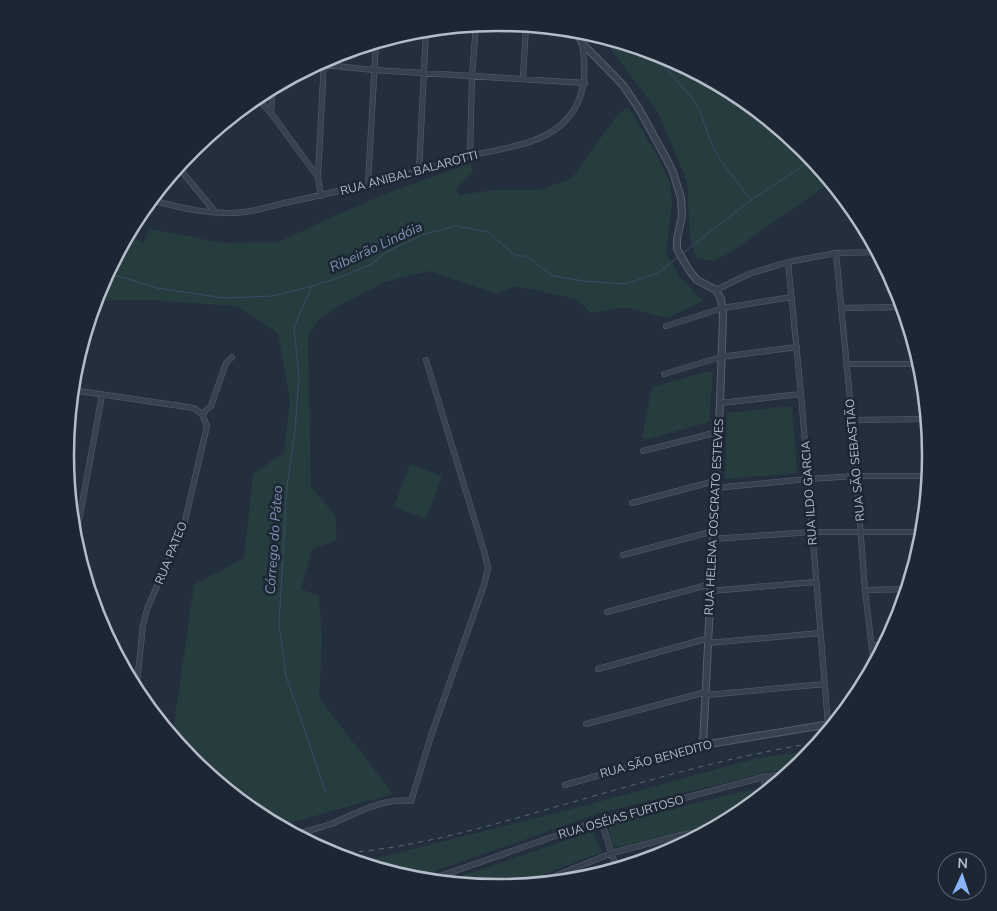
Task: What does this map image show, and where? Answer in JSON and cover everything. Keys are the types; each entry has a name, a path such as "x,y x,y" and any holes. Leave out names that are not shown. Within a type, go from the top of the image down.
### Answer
{"street":[{"path":"470,156 472,75 475,32"},
{"path":"523,78 526,32"},
{"path":"419,171 426,38"},
{"name":"RUA ANIBAL BALAROTTI","path":"159,202 195,211 216,213 244,212 320,196 470,156 494,152 543,136 556,130 573,111 585,83 585,65 581,39"},
{"path":"582,43 623,85 639,109 673,172 681,198 682,216 677,249 697,280 716,290 749,274 788,262 836,253 871,252"},
{"path":"368,184 375,50"},
{"path":"335,65 374,70 585,83"},
{"path":"320,196 318,177 324,69"},
{"path":"271,113 272,97"},
{"path":"262,104 318,177"},
{"path":"183,173 216,213"},
{"name":"RUA SÃO SEBASTIÃO","path":"836,253 852,420 865,590 873,655"},
{"name":"RUA ILDO GARCIA","path":"788,262 797,347 828,722"},
{"name":"RUA HELENA COSCRATO ESTEVES","path":"703,745 720,403 722,308 721,299 716,290"},
{"path":"666,326 722,308 792,297"},
{"path":"841,308 895,307"},
{"path":"664,374 721,357 797,347"},
{"path":"79,391 194,408 202,414 211,406 226,363 232,357"},
{"path":"304,832 328,825 382,802 393,800 411,801 432,733 484,584 488,568 484,552 426,360"},
{"path":"846,364 913,364"},
{"path":"79,517 102,394"},
{"path":"720,403 801,394"},
{"name":"RUA PATEO","path":"137,678 143,625 147,609 184,525 207,426 202,414"},
{"path":"852,420 921,419"},
{"path":"643,451 718,432"},
{"path":"632,503 715,485 856,476 922,476"},
{"path":"623,555 714,531"},
{"path":"713,539 812,532 916,532"},
{"path":"608,612 711,588 815,582"},
{"path":"865,590 901,589"},
{"path":"598,669 708,641 820,633"},
{"path":"872,645 878,645"},
{"path":"586,724 706,693 825,684"},
{"name":"RUA SÃO BENEDITO","path":"565,785 703,745 826,724"},
{"name":"RUA OSÉIAS FURTOSO","path":"441,876 602,820 764,777 776,776"},
{"path":"764,777 765,786"},
{"path":"602,820 615,863"},
{"path":"556,876 612,853 691,833"}],"green space":[{"path":"609,46 661,64 711,88 757,119 798,156 825,186 728,254 713,261 696,258 690,238 687,182 657,111"},
{"path":"628,107 657,155 670,183 672,202 666,252 680,277 703,301 668,318 625,307 591,313 576,299 516,286 497,294 429,271 385,282 335,308 318,320 308,336 311,487 335,515 337,540 312,549 301,589 319,596 322,639 319,698 393,794 287,824 240,792 199,755 174,727 194,585 244,558 253,474 284,453 290,401 278,333 237,306 146,300 104,301 118,268 134,239 144,242 150,229 223,243 279,242 385,194 471,163 473,172 456,189 459,195 494,190 540,190 572,178 618,114"},
{"path":"711,371 713,373 709,421 648,439 642,437 652,387"},
{"path":"792,406 797,473 725,479 727,413"},
{"path":"410,464 442,476 426,519 394,507"},
{"path":"801,752 782,770 597,814 427,874 371,860 587,805 754,759"},
{"path":"748,790 758,791 698,830 675,833 620,847 613,845 609,827 613,824"},
{"path":"593,831 602,852 534,878 498,880 457,878"}],"waterway":[{"path":"663,65 692,98 700,111 712,145 721,161 751,200"},
{"name":"Ribeirão Lindóia","path":"683,253 751,200 806,164"},
{"name":"Ribeirão Lindóia","path":"114,276 157,288 224,298 272,296 341,277 372,264 386,252 422,235 456,226 488,232 516,256 526,256 553,276 584,281 626,284 658,273 678,257"},
{"name":"Córrego do Páteo","path":"312,286 294,327 299,377 295,431 287,486 279,624 286,676 326,793"}],"railway":[{"path":"351,853 390,848 449,836 692,769 808,744"}]}
